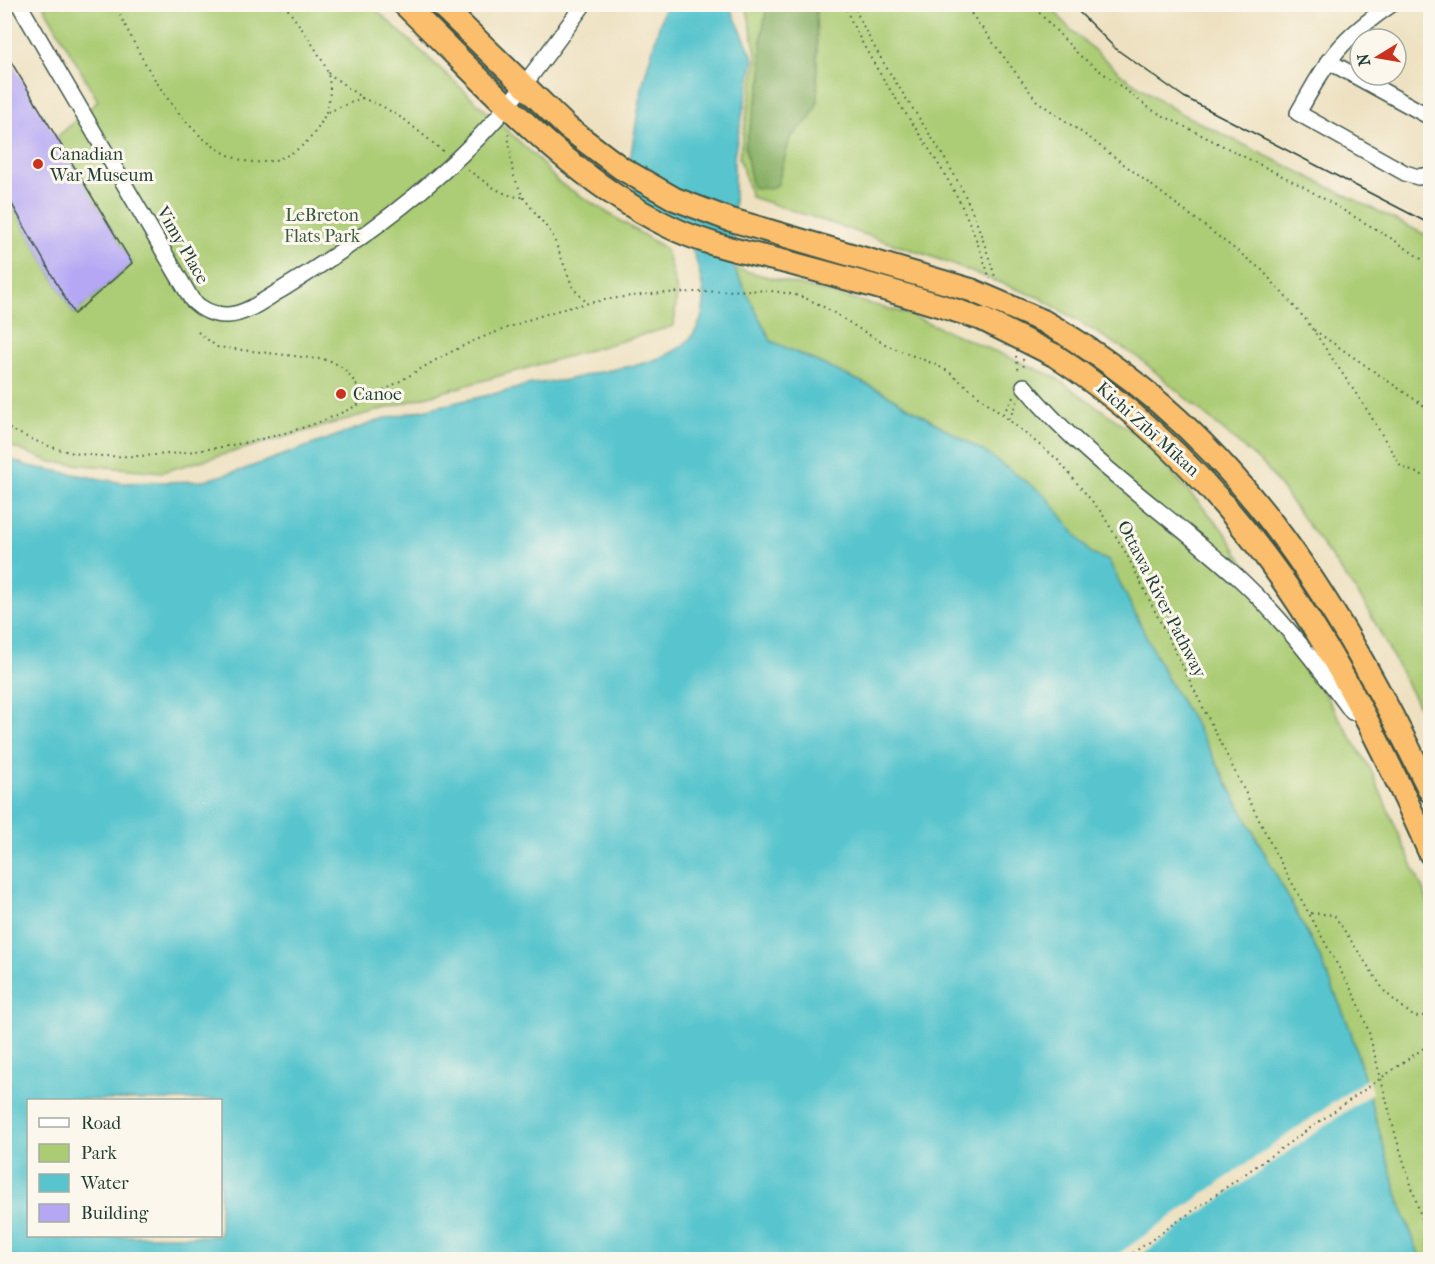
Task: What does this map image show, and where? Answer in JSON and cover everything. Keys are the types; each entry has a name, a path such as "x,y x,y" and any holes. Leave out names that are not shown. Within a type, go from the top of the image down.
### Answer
{"highway":[{"name":"Kichi Zībī Mīkan","path":"404,4 574,166 619,200 670,227 746,253 891,290 982,319 1054,355 1134,412 1172,446 1233,512 1279,575 1328,649 1388,760 1431,853"},
{"name":"Kichi Zībī Mīkan","path":"440,4 568,128 621,168 675,199 748,225 981,286 1113,363 1204,442 1252,497 1295,553 1355,645 1431,791"}],"street":[{"name":"Vimy Place","path":"19,4 192,300 208,312 227,315 246,310 323,264 394,212 453,160 508,104 584,4"},
{"path":"1392,4 1349,36 1328,61 1298,113 1406,172 1418,177 1431,175"},
{"path":"1328,61 1431,117"},
{"path":"1019,386 1059,426 1216,558 1266,605 1290,630 1388,760"}],"path":[{"path":"115,4 141,59 164,93 203,137 232,157 261,162 292,153 309,140 328,112 362,98"},
{"path":"284,4 328,73 362,98 382,106 405,120 453,160 498,190 515,198 523,197"},
{"path":"844,4 863,47 948,180 967,215 981,286"},
{"path":"853,4 883,65 957,179 980,228 997,283"},
{"path":"964,4 1037,101 1091,139 1262,270 1312,329 1369,413 1401,467 1431,478"},
{"path":"971,13 975,4"},
{"path":"1031,4 1079,55 1152,110 1302,186 1394,240 1431,265"},
{"path":"328,73 328,112"},
{"path":"508,134 513,174 523,197 552,234 573,288 587,303"},
{"name":"Ottawa River Pathway","path":"4,426 37,442 78,454 147,456 178,453 286,433 327,419 365,402 460,347 523,322 587,303 639,294 753,291 801,297 821,306 886,344 932,362 1003,414 1057,459 1112,529 1275,852 1311,913 1358,1002 1369,1033 1396,1137 1431,1245"},
{"path":"1312,329 1431,410"},
{"path":"198,332 217,347 328,360 342,365 353,377 365,402"},
{"path":"1003,414 1019,386 1019,366 1014,351"},
{"path":"1009,420 1019,386 1022,358"},
{"path":"1311,913 1334,915 1385,992 1414,1017 1431,1016"},
{"path":"1123,1260 1429,1044"}],"green space":[{"name":"LeBreton Flats Park","path":"43,5 371,5 535,156 558,182 666,249 677,292 674,326 162,472 51,462 5,444 4,190 74,314 132,263 56,138 98,101"},
{"path":"746,5 1050,5 1067,26 1126,78 1178,112 1430,237 1430,728 1365,604 1266,467 1139,358 1040,298 930,256 751,197 739,157 757,58"},
{"path":"767,5 816,5 818,101 811,117 790,138 778,184 770,189 752,187 745,146 762,79 761,41"},
{"path":"734,268 905,313 1053,376 1139,436 1225,532 1370,768 1430,906 1430,1259 1421,1259 1402,1210 1350,1029 1319,955 1202,736 1167,678 1109,561 1091,554 1044,495 881,391 771,341"}],"water":[{"path":"665,5 729,5 754,59 734,155 734,268 771,341 881,391 983,451 1045,495 1091,554 1109,561 1167,678 1202,736 1319,955 1350,1029 1402,1210 1421,1259 5,1260 5,457 28,466 123,483 201,481 242,470 383,419 531,384 634,366 667,355 681,347 692,336 700,321 704,303 703,291 690,246 638,209 630,160 643,83"}],"pier":[{"path":"1368,1078 1372,1093 1135,1259 1111,1259"}],"building":[{"name":"Canadian War Museum","path":"4,50 132,263 74,314 4,190"}],"tram line":[{"path":"1071,4 1116,49 1184,97 1430,224"}],"place":[{"name":"Canadian War Museum","path":"38,164"},
{"name":"Canoe","path":"341,394"}]}
